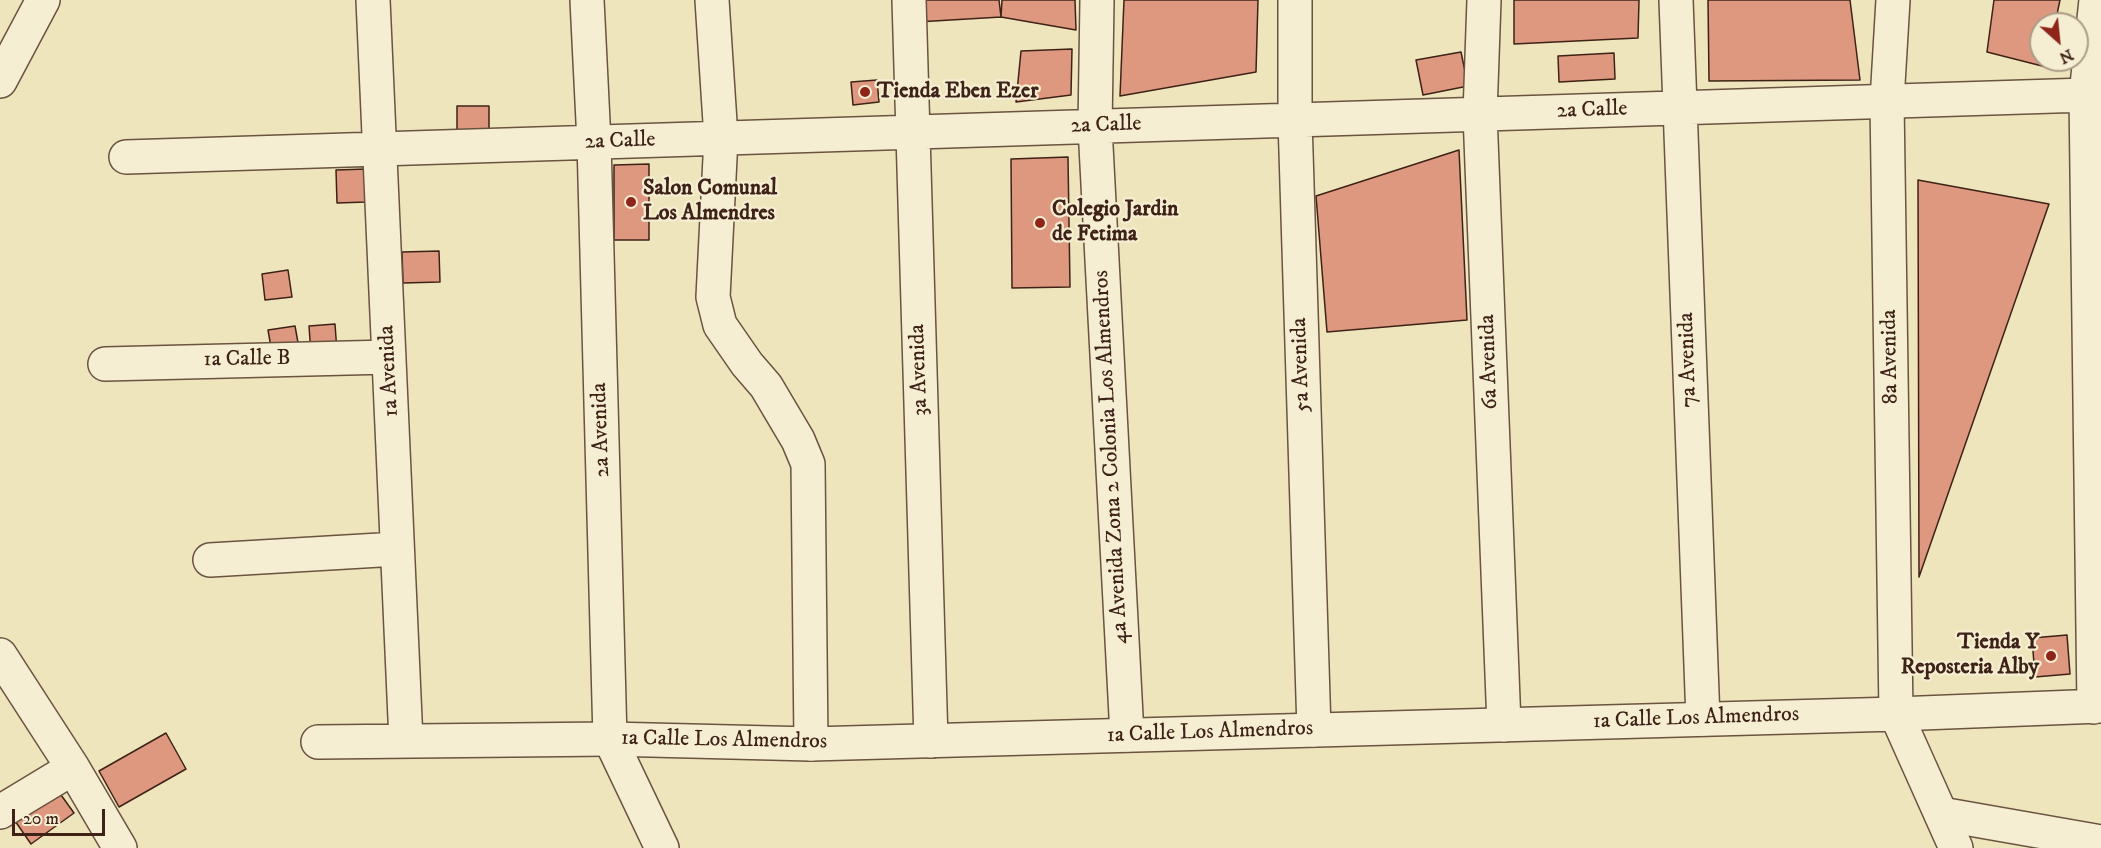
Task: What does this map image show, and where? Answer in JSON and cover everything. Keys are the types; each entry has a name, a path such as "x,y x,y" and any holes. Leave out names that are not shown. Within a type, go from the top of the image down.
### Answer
{"street":[{"path":"0,81 44,0"},
{"name":"1a Avenida","path":"373,0 406,741"},
{"name":"2a Avenida","path":"587,0 594,142 610,739 662,848"},
{"path":"712,0 721,138 713,297 720,325 747,364 766,386 798,440 808,464 811,744"},
{"name":"3a Avenida","path":"909,0 931,741"},
{"name":"4a Avenida Zona 2 Colonia Los Almendros","path":"1096,0 1095,127 1127,735"},
{"name":"5a Avenida","path":"1295,0 1295,120 1314,730"},
{"name":"6a Avenida","path":"1484,0 1480,114 1504,724"},
{"name":"7a Avenida","path":"1676,0 1703,719"},
{"name":"8a Avenida","path":"1893,0 1887,101 1896,714"},
{"path":"2096,0 2086,95 2098,707"},
{"name":"2a Calle","path":"126,157 2086,95"},
{"name":"1a Calle B","path":"105,364 389,357"},
{"path":"210,560 398,549"},
{"path":"0,655 73,768 120,848"},
{"name":"1a Calle Los Almendros","path":"318,742 610,739 811,744 2098,707"},
{"path":"1896,714 1956,848"},
{"path":"0,812 73,768"},
{"path":"1941,814 2101,842"}],"building":[{"path":"917,0 999,0 1001,17 917,22"},
{"path":"1002,0 1075,0 1076,30 1001,17"},
{"path":"1124,0 1258,0 1256,72 1120,96"},
{"path":"1514,0 1639,0 1638,38 1514,44"},
{"path":"1708,0 1850,0 1860,80 1709,81"},
{"path":"1994,0 2060,0 2058,12 2029,12 2029,63 1987,52"},
{"path":"1072,49 1071,95 1016,102 1021,51"},
{"path":"1461,52 1468,86 1423,95 1416,60"},
{"path":"1614,53 1615,79 1559,82 1558,56"},
{"name":"Tienda Eben Ezer","path":"877,80 879,102 853,105 851,82"},
{"path":"457,106 489,106 489,132 457,132"},
{"path":"1459,150 1467,320 1327,332 1316,196"},
{"name":"Colegio Jardin de Fetima","path":"1068,157 1070,287 1012,288 1011,159"},
{"name":"Salon Comunal Los Almendres","path":"649,164 649,240 614,240 614,165"},
{"path":"366,169 366,202 337,203 336,170"},
{"path":"1918,180 2049,204 1919,577"},
{"path":"439,251 440,282 403,283 402,252"},
{"path":"288,270 292,297 265,300 262,274"},
{"path":"335,324 337,352 311,354 309,326"},
{"path":"295,326 299,348 272,353 268,330"},
{"name":"Tienda Y Reposteria Alby","path":"2067,635 2070,674 2035,677 2032,638"},
{"path":"166,733 186,769 119,807 99,771"},
{"path":"56,788 74,813 31,844 13,818"}],"place":[{"name":"Tienda Eben Ezer","path":"865,92"},
{"name":"Salon Comunal Los Almendres","path":"631,202"},
{"name":"Colegio Jardin de Fetima","path":"1040,223"},
{"name":"Tienda Y Reposteria Alby","path":"2051,656"}]}
